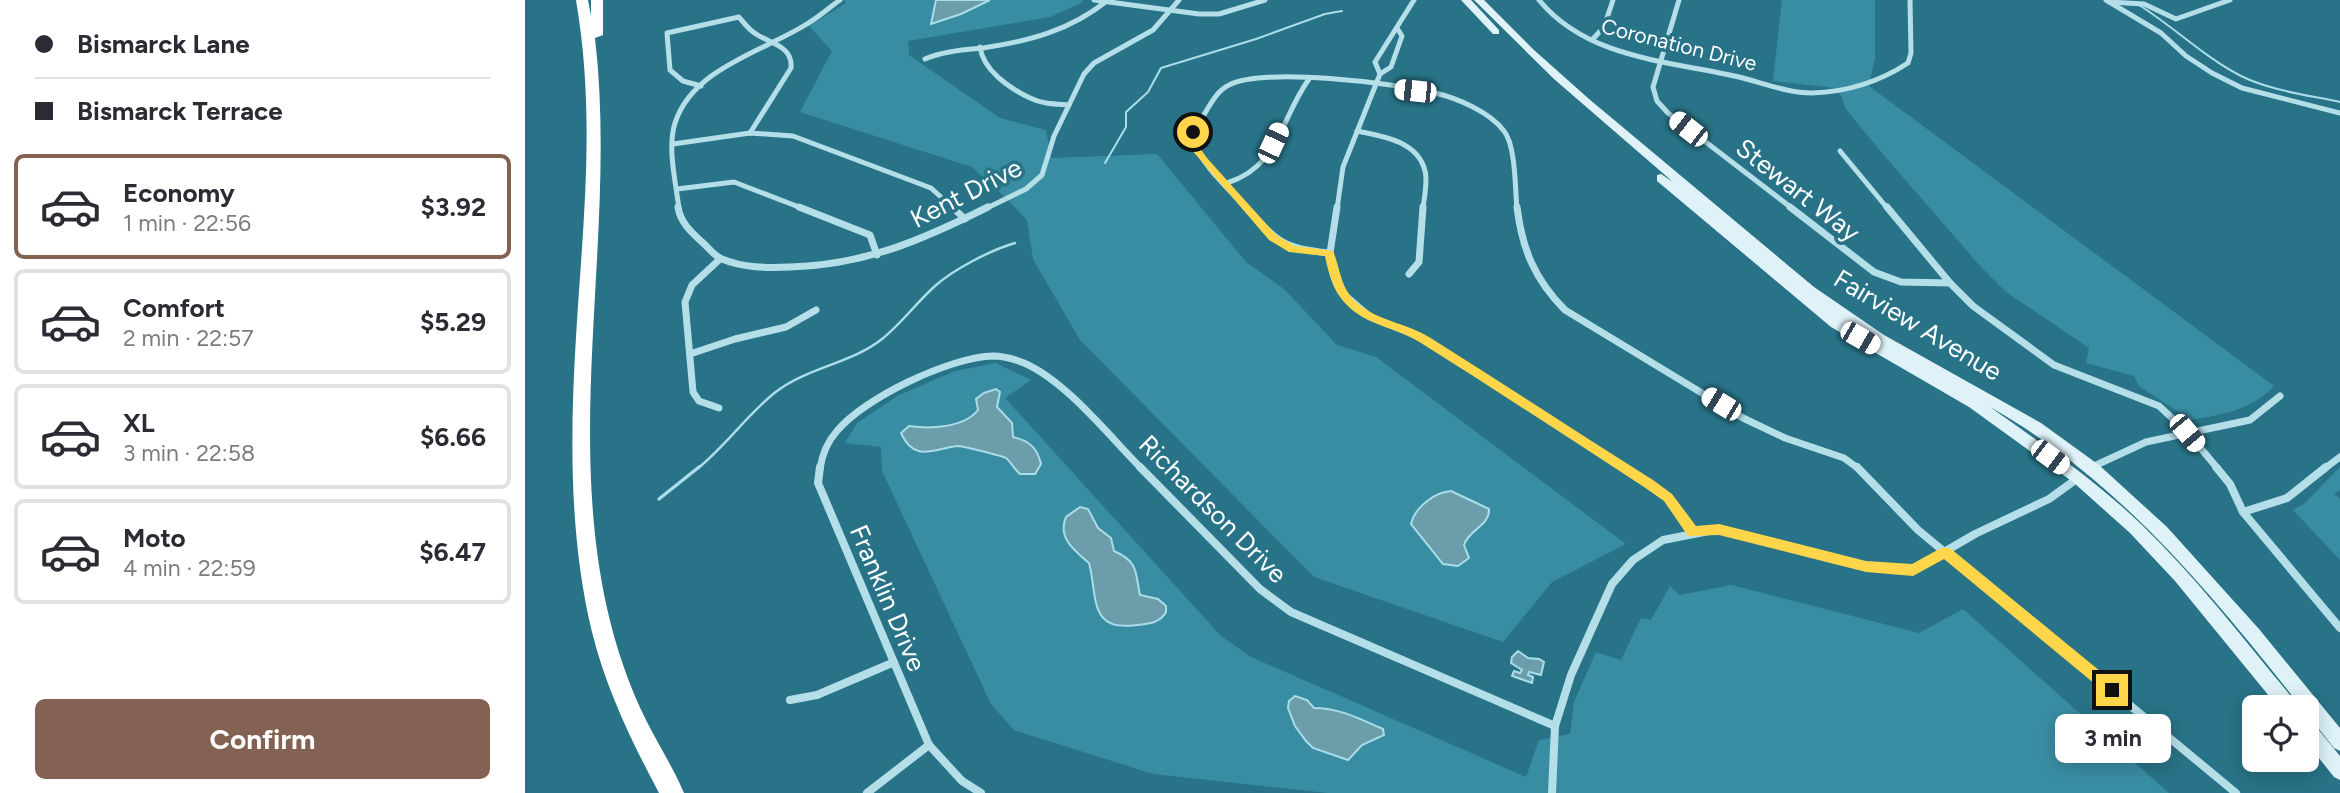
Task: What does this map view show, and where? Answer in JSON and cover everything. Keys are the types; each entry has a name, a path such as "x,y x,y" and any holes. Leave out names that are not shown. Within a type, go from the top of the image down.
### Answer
{"highway":[{"path":"572,0 586,94 582,283 586,310"},
{"path":"582,0 593,66"},
{"path":"597,0 593,66 595,166 583,375 584,497 599,616 612,664 636,725 672,793"}],"street":[{"path":"719,408 699,401 693,392 685,302 692,285 720,258 688,229 679,214 673,144 675,124 687,102 701,86 731,64 809,23 840,0"},
{"path":"1094,0 1170,12 1219,14 1265,0"},
{"name":"Kent Drive","path":"720,258 762,268 827,267 877,255 926,238 1026,189 1042,175 1054,136 1084,74 1094,63 1153,30 1179,0"},
{"path":"1380,74 1375,62 1388,34 1397,28 1414,0"},
{"name":"Fairview Avenue","path":"1466,0 1522,57 1577,106 1836,324 1974,403 2078,478 2127,521 2181,576 2279,695"},
{"name":"Fairview Avenue","path":"1479,0 1535,57 1588,104 1815,294 1878,337 2031,424 2092,468 2201,571 2340,742"},
{"name":"Coronation Drive","path":"1539,0 1555,20 1592,40 1620,50 1801,93 1842,92 1896,72 1908,64 1911,53 1910,0"},
{"path":"1592,40 1604,27 1613,0"},
{"name":"Stewart Way","path":"1679,0 1653,87 1657,101 1668,113 1851,257 1874,272 1901,282 1950,283"},
{"path":"2107,1 2135,0 2176,19 2230,0"},
{"path":"925,59 936,54 1049,35 1075,26 1093,15 1106,1"},
{"path":"2107,1 2161,33 2186,56 2212,74 2242,89 2340,113"},
{"path":"701,86 683,81 670,70 667,33 739,17 753,33 788,51 791,68 750,133"},
{"path":"1397,28 1402,36 1392,64 1380,74 1343,167 1330,253 1334,276 1341,292 1370,317 1421,337 1649,484 1668,497 1693,532"},
{"path":"980,47 982,60 989,68 1030,98 1069,105"},
{"path":"1330,253 1293,249 1273,237 1195,147 1193,132 1214,96 1230,84 1271,75 1436,93 1457,99 1503,130 1508,137 1523,248 1533,274 1545,293 1565,310 1744,418 1785,438 1844,458 1864,473 1918,530 2236,793"},
{"path":"1227,183 1256,170 1265,160 1298,92 1309,79"},
{"path":"1357,131 1398,139 1415,150 1422,161 1426,172 1419,262 1409,274"},
{"path":"673,144 750,133 793,136 931,188 965,219"},
{"path":"1840,151 1950,283 1973,306 2054,365 2159,406 2187,433 2230,484 2243,512 2340,628"},
{"path":"677,189 734,181 870,235 877,255"},
{"path":"690,355 735,339 786,327 816,310"},
{"name":"Richardson Drive","path":"861,410 944,367 989,356 1028,363 1055,381 1260,589 1291,612 1555,726"},
{"path":"1552,793 1555,726 1570,675 1612,583 1633,560 1663,541 1693,532 1719,529 1866,566 1913,570 2049,499 2092,468 2146,442 2250,420 2280,396"},
{"name":"Franklin Drive","path":"861,410 840,427 821,455 817,483 929,745 962,780 981,793"},
{"path":"2243,512 2269,508 2285,501 2340,457"},
{"path":"790,700 817,695 892,663"},
{"path":"2319,744 2340,771"},
{"path":"867,793 929,745"}],"shaded area":[{"path":"844,0 1081,0 1083,2 1050,17 908,41 909,55 1000,118 1046,130 1051,158 1157,154 1246,262 1284,289 1337,345 1376,357 1626,544 1552,582 1503,642 1314,577 1080,340 1033,259 1027,220 972,167 800,112 832,51 809,26 846,3"},
{"path":"936,0 990,0 931,24"},
{"path":"1782,0 1875,0 1875,58 1869,86 2274,386 2246,406 2191,420 2139,386 2134,376 2086,363 2089,348 2006,292 1981,267 1845,108 1842,97 1834,88 1773,81"},
{"path":"996,363 1031,380 1005,398 1221,636 1251,657 1526,777 1539,740 1570,734 1574,702 1596,652 1621,660 1641,618 1651,620 1670,586 1680,595 1731,585 1919,633 1963,609 2169,793 1328,793 1153,774 1014,730 991,704 882,471 881,447 845,443 857,423 899,395 955,371"},
{"path":"996,389 1000,392 997,407 1012,423 1013,437 1028,443 1037,453 1041,464 1035,474 1020,474 1006,458 961,446 919,451 907,443 901,433 909,426 936,427 964,421 978,410 976,399"},
{"path":"2340,467 2340,490 2334,494 2340,499 2340,560 2293,510 2304,504"},
{"path":"1451,491 1489,509 1486,520 1470,535 1464,545 1469,558 1458,566 1443,564 1411,524 1417,512 1427,502 1439,494"},
{"path":"1080,507 1088,509 1098,528 1111,538 1114,551 1128,559 1135,568 1140,595 1158,599 1166,606 1166,612 1161,619 1121,626 1110,623 1103,617 1095,599 1089,563 1069,543 1064,531 1066,517"},
{"path":"1518,651 1528,658 1544,662 1541,675 1529,672 1528,675 1533,677 1532,683 1512,676 1514,671 1520,673 1522,670 1511,663 1512,657"},
{"path":"1295,696 1307,700 1314,708 1341,712 1366,721 1383,729 1384,735 1362,745 1348,760 1313,748 1295,726 1288,708 1289,701"}],"waterway":[{"path":"2139,5 2214,60 2241,76 2277,89 2340,102"},
{"path":"1105,163 1126,127 1126,112 1148,92 1161,68 1256,39 1325,14 1342,11"},
{"path":"697,469 777,391 803,376 870,347 889,333 928,292 952,273 995,250 1015,243"},
{"path":"659,499 699,467"}],"route":[{"path":"1193,132 1195,147 1203,160 1227,183 1273,237 1293,249 1330,253 1334,276 1341,292 1353,305 1370,317 1421,337 1649,484 1668,497 1693,532 1719,529 1866,566 1913,570 1945,552 2112,690"}]}
